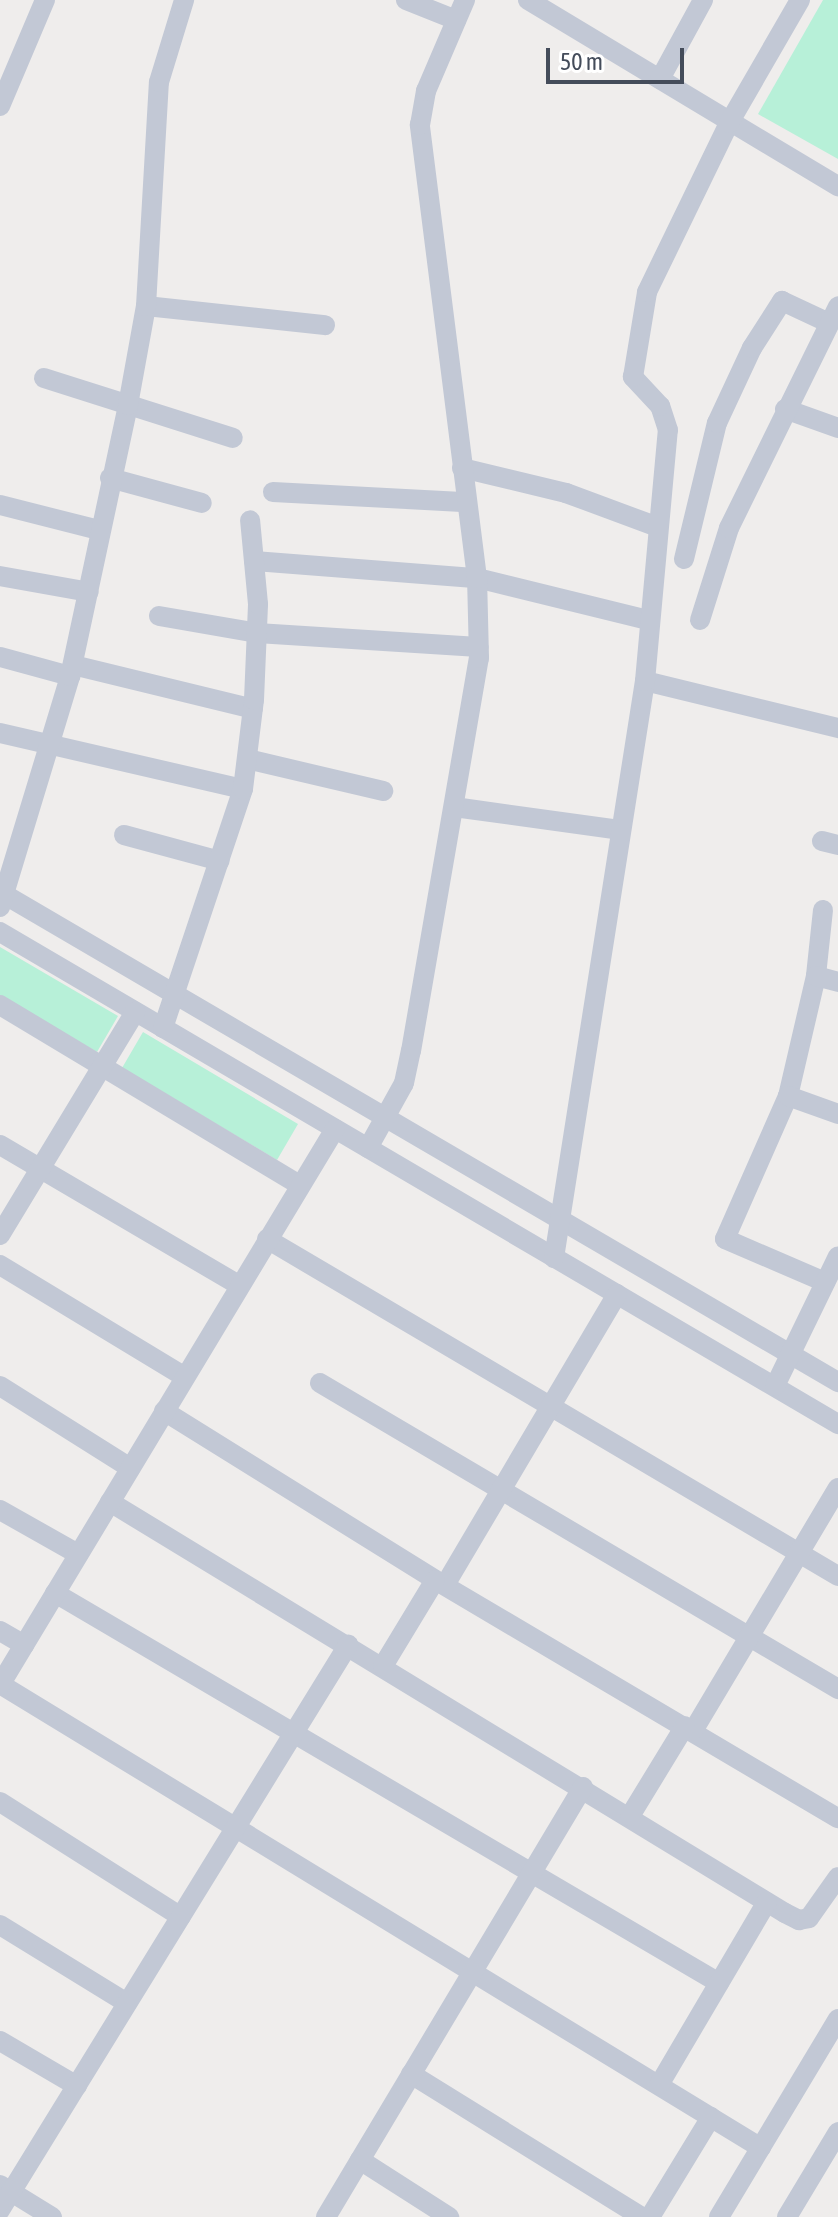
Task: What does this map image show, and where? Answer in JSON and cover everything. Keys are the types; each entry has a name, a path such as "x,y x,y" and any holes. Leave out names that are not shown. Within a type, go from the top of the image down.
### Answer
{"street":[{"path":"2,94 45,0"},
{"path":"184,0 159,82 146,306 128,405 99,530 72,670 2,898 177,995 838,1382"},
{"path":"406,0 456,20"},
{"path":"368,1148 404,1083 454,807 479,647 477,578 420,125 426,91 465,0"},
{"path":"528,0 838,186"},
{"path":"660,79 703,0"},
{"path":"554,1258 619,830 645,681 666,416 633,377 647,292 729,123 800,0"},
{"path":"684,559 717,423 752,348 782,301 833,322 785,409 729,528 700,620"},
{"path":"146,306 325,325"},
{"path":"44,378 233,438"},
{"path":"785,409 838,428"},
{"path":"462,468 566,493 658,527"},
{"path":"110,478 202,503"},
{"path":"273,492 467,502"},
{"path":"0,505 99,530"},
{"path":"163,1028 177,995 243,789 253,709 257,633 250,520"},
{"path":"254,561 477,578 648,620"},
{"path":"0,576 89,592"},
{"path":"159,616 257,633 479,647"},
{"path":"0,657 253,709"},
{"path":"645,681 838,728"},
{"path":"0,733 243,789"},
{"path":"247,759 383,791"},
{"path":"454,807 619,830"},
{"path":"124,835 220,861"},
{"path":"823,910 816,976 788,1096 725,1239 825,1282"},
{"path":"0,932 838,1424"},
{"path":"816,976 838,982"},
{"path":"0,1005 300,1185"},
{"path":"0,1235 135,1012"},
{"path":"788,1096 838,1114"},
{"path":"335,1129 0,1684 761,2148"},
{"path":"0,1145 240,1286"},
{"path":"267,1239 838,1576"},
{"path":"775,1386 838,1256"},
{"path":"0,1265 185,1377"},
{"path":"383,1666 500,1493 617,1294"},
{"path":"320,1383 500,1493 838,1689"},
{"path":"0,1386 130,1468"},
{"path":"164,1411 440,1582 838,1818"},
{"path":"630,1816 750,1636 838,1488"},
{"path":"110,1502 583,1787 767,1902 803,1920 813,1914 838,1877"},
{"path":"0,1510 78,1554"},
{"path":"55,1593 719,1983"},
{"path":"0,1631 24,1645"},
{"path":"52,2217 4,2196 77,2086 348,1645"},
{"path":"326,2217 583,1787"},
{"path":"0,1802 181,1917"},
{"path":"659,2085 767,1902"},
{"path":"0,1925 127,2003"},
{"path":"719,2217 838,2019"},
{"path":"0,2041 77,2086"},
{"path":"411,2074 642,2217"},
{"path":"650,2217 711,2117"},
{"path":"787,2217 838,2132"},
{"path":"360,2160 449,2217"}],"green space":[{"path":"823,0 838,0 838,159 758,114"},
{"path":"0,947 118,1016 97,1052 0,996"},
{"path":"143,1032 298,1124 277,1160 122,1068"}]}
